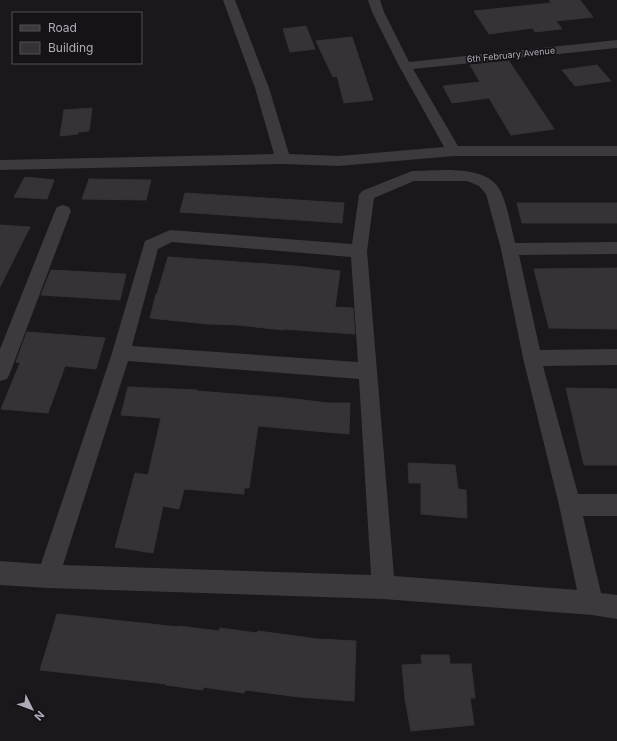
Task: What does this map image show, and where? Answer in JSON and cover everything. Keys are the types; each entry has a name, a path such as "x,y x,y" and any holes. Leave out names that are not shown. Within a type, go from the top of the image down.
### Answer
{"street":[{"path":"229,0 262,88 283,159"},
{"path":"374,0 378,12 405,66 454,151"},
{"name":"6th February Avenue","path":"405,66 617,44"},
{"path":"0,165 283,159 339,161 454,151 617,151"},
{"path":"383,587 359,251 367,195 412,176 469,176 484,182 493,192 509,249 532,358 570,505 592,603"},
{"path":"0,374 63,212"},
{"path":"48,576 121,353 151,245 160,239 170,236 359,251"},
{"path":"509,249 617,248"},
{"path":"121,353 367,370"},
{"path":"532,358 617,357"},
{"path":"570,505 617,505"},
{"path":"0,573 48,576 383,587 592,603 617,607"}],"building":[{"path":"549,0 580,0 593,17 556,21 562,29 535,32 533,28 489,34 474,11 551,3"},
{"path":"306,26 315,49 290,52 283,29"},
{"path":"352,37 373,100 344,103 337,76 333,77 316,41"},
{"path":"509,61 554,129 511,135 489,98 452,103 443,86 480,82 470,65"},
{"path":"597,65 611,81 575,86 562,70"},
{"path":"92,108 89,131 60,136 64,110"},
{"path":"25,177 54,180 47,199 14,197"},
{"path":"89,179 151,180 146,200 82,199"},
{"path":"185,193 344,203 342,223 180,212"},
{"path":"517,203 617,203 617,223 522,223"},
{"path":"0,225 30,227 0,287"},
{"path":"168,257 295,266 340,271 335,307 353,308 355,334 283,330 150,318"},
{"path":"617,268 617,329 549,328 534,269"},
{"path":"51,270 126,274 120,300 41,295"},
{"path":"27,332 105,338 96,369 65,366 48,413 1,409 20,363 16,362"},
{"path":"128,387 197,390 328,403 350,403 349,434 258,426 249,488 244,488 244,494 184,489 179,509 163,506 153,553 115,547 135,473 148,475 161,418 121,415"},
{"path":"566,388 617,389 617,465 584,465"},
{"path":"408,463 455,465 458,489 466,490 467,518 421,514 421,483 409,483"},
{"path":"57,614 219,631 220,628 257,633 258,631 318,639 356,641 354,701 299,697 245,690 244,693 203,687 203,690 166,684 40,670"},
{"path":"421,655 449,655 450,664 471,664 475,698 470,698 474,725 411,731 405,699 402,665 422,664"}]}
